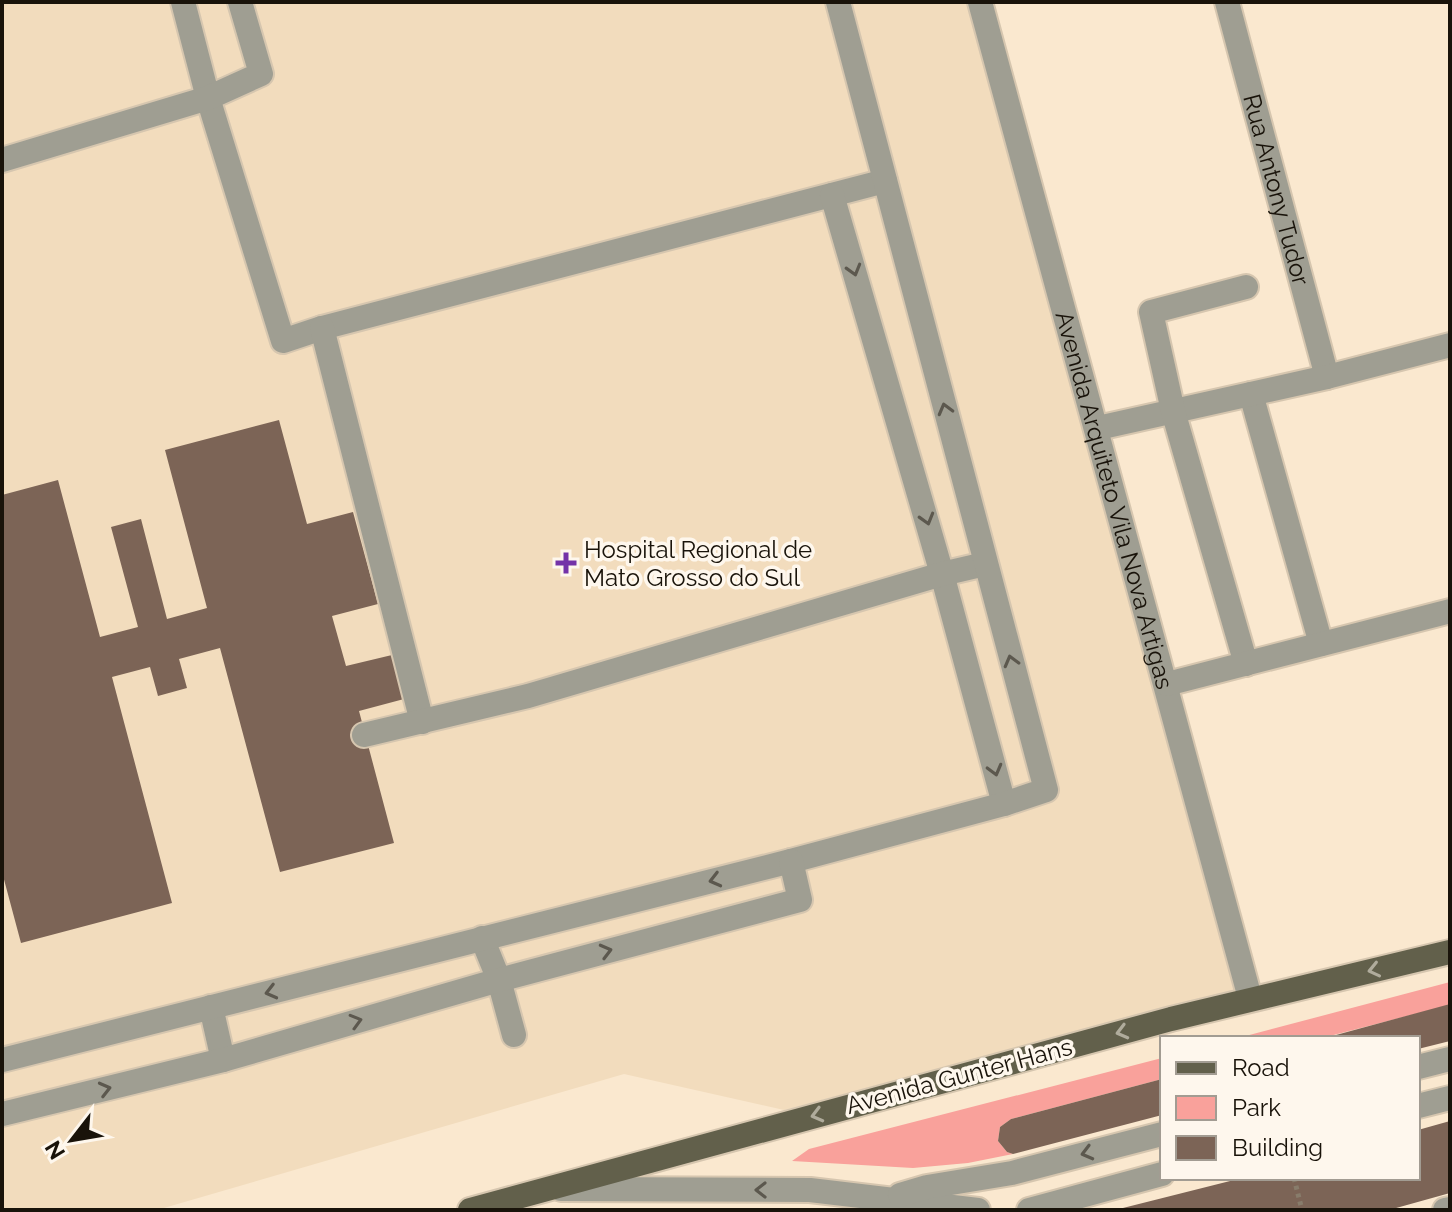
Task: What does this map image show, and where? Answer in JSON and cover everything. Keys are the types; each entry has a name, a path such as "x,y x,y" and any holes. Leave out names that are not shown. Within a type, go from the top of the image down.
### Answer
{"main road":[{"name":"Avenida Gunter Hans","path":"470,1210 1250,998 1450,952"}],"street":[{"path":"183,2 208,98 283,341 322,328 885,181"},
{"path":"2,160 208,98 261,74 240,2"},
{"path":"2,1060 791,861 1046,790 838,2"},
{"name":"Avenida Arquiteto Vila Nova Artigas","path":"980,2 1098,428 1250,998"},
{"name":"Rua Antony Tudor","path":"1227,2 1327,377"},
{"path":"832,195 942,574 1004,804"},
{"path":"1246,287 1151,312 1173,411 1246,664"},
{"path":"322,328 422,722"},
{"path":"1098,428 1327,377 1450,345"},
{"path":"1251,394 1321,644"},
{"path":"364,735 528,696 985,564"},
{"path":"1167,684 1450,611"},
{"path":"2,1114 223,1060 499,980 800,900 791,861"},
{"path":"482,938 499,980 514,1035"},
{"path":"211,1007 223,1060"},
{"path":"1420,1066 1450,1059"},
{"path":"1420,1106 1450,1098"},
{"path":"889,1198 927,1187 1012,1173 1160,1135"},
{"path":"1029,1210 1160,1175"},
{"path":"549,1189 810,1190 978,1210"}],"path":[{"path":"1294,1180 1302,1210"}],"shaded area":[{"name":"Hospital Regional de Mato Grosso do Sul","path":"2,2 971,2 1241,991 1169,1007 784,1110 624,1074 157,1210 2,1210"}],"green space":[{"path":"1450,982 1450,1005 1330,1036 1246,1036"},
{"path":"1160,1059 1160,1080 1011,1119 1000,1127 998,1141 1007,1152 1013,1154 968,1163 913,1168 792,1161 809,1149"}],"building":[{"path":"279,420 307,524 353,512 378,604 332,616 346,666 392,655 404,699 359,711 394,843 280,872 220,648 179,659 187,688 158,696 150,667 112,677 172,903 21,943 2,872 2,495 58,480 100,637 138,627 111,527 141,519 167,619 207,608 165,450"},
{"path":"1450,1004 1450,1041 1420,1048 1420,1036 1332,1036"},
{"path":"1160,1080 1160,1116 1013,1154 1007,1152 998,1141 1000,1127 1011,1119"},
{"path":"1450,1121 1450,1193 1389,1210 1115,1210 1234,1180 1420,1180 1420,1129"}],"place":[{"name":"Hospital Regional de Mato Grosso do Sul","path":"566,563"}]}
